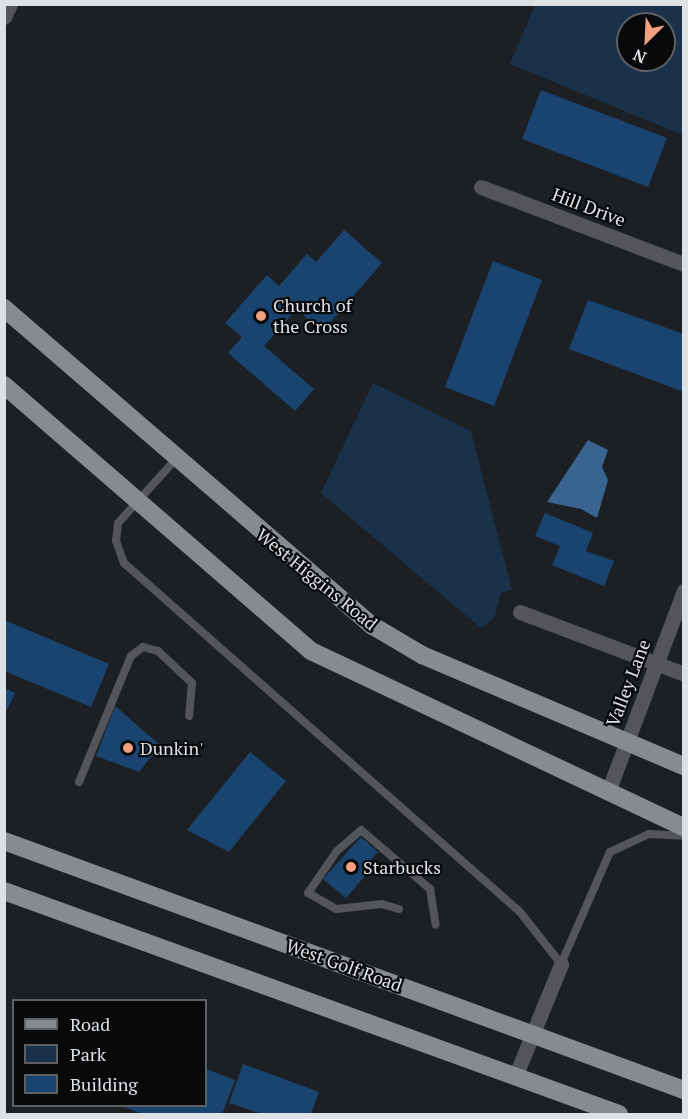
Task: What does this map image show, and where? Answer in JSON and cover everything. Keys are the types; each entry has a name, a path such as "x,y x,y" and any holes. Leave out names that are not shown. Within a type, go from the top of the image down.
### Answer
{"main road":[{"name":"West Higgins Road","path":"4,308 175,460 373,627 422,655 684,766"},
{"path":"4,385 136,504 311,651 684,826"},
{"name":"West Golf Road","path":"4,841 684,1090"},
{"path":"4,891 619,1114"}],"street":[{"path":"4,17 10,4"},
{"name":"Hill Drive","path":"481,187 684,264"},
{"name":"Valley Lane","path":"609,789 684,591"},
{"path":"520,612 684,674"},
{"path":"515,1077 561,964"}],"lane":[{"path":"175,460 118,523 116,541 124,563 520,912 561,964 610,852 650,834 684,836"},
{"path":"79,782 131,656 144,647 158,651 192,683 189,716"},
{"path":"399,909 382,904 336,909 308,893 343,844 361,830 430,889 436,925"}],"green space":[{"path":"535,5 683,5 683,135 510,64"},
{"path":"373,383 471,431 512,590 501,593 494,618 481,628 321,493"}],"shaded area":[{"path":"588,440 608,450 602,467 608,480 597,518 581,509 547,502"}],"building":[{"path":"541,90 667,138 648,187 522,139"},
{"name":"Church of the Cross","path":"344,230 382,263 322,332 297,309 264,346 314,389 295,411 228,353 242,337 225,323 267,275 279,286 307,254 316,262"},
{"path":"493,261 542,280 494,406 445,387"},
{"path":"588,300 684,334 684,392 569,349"},
{"path":"545,513 593,533 586,551 614,561 604,586 552,565 560,546 535,536"},
{"path":"4,620 109,664 91,707 4,671"},
{"path":"4,688 15,693 4,716"},
{"path":"115,706 160,745 139,772 96,756"},
{"path":"250,752 286,781 229,852 187,830"},
{"name":"Starbucks","path":"361,837 378,852 366,865 371,869 346,898 323,879"},
{"path":"243,1064 319,1092 311,1114 262,1114 229,1103"},
{"path":"207,1069 235,1080 222,1114 143,1114 124,1107 207,1107"}],"place":[{"name":"Church of the Cross","path":"261,316"},
{"name":"Dunkin'","path":"128,748"},
{"name":"Starbucks","path":"351,867"}]}
